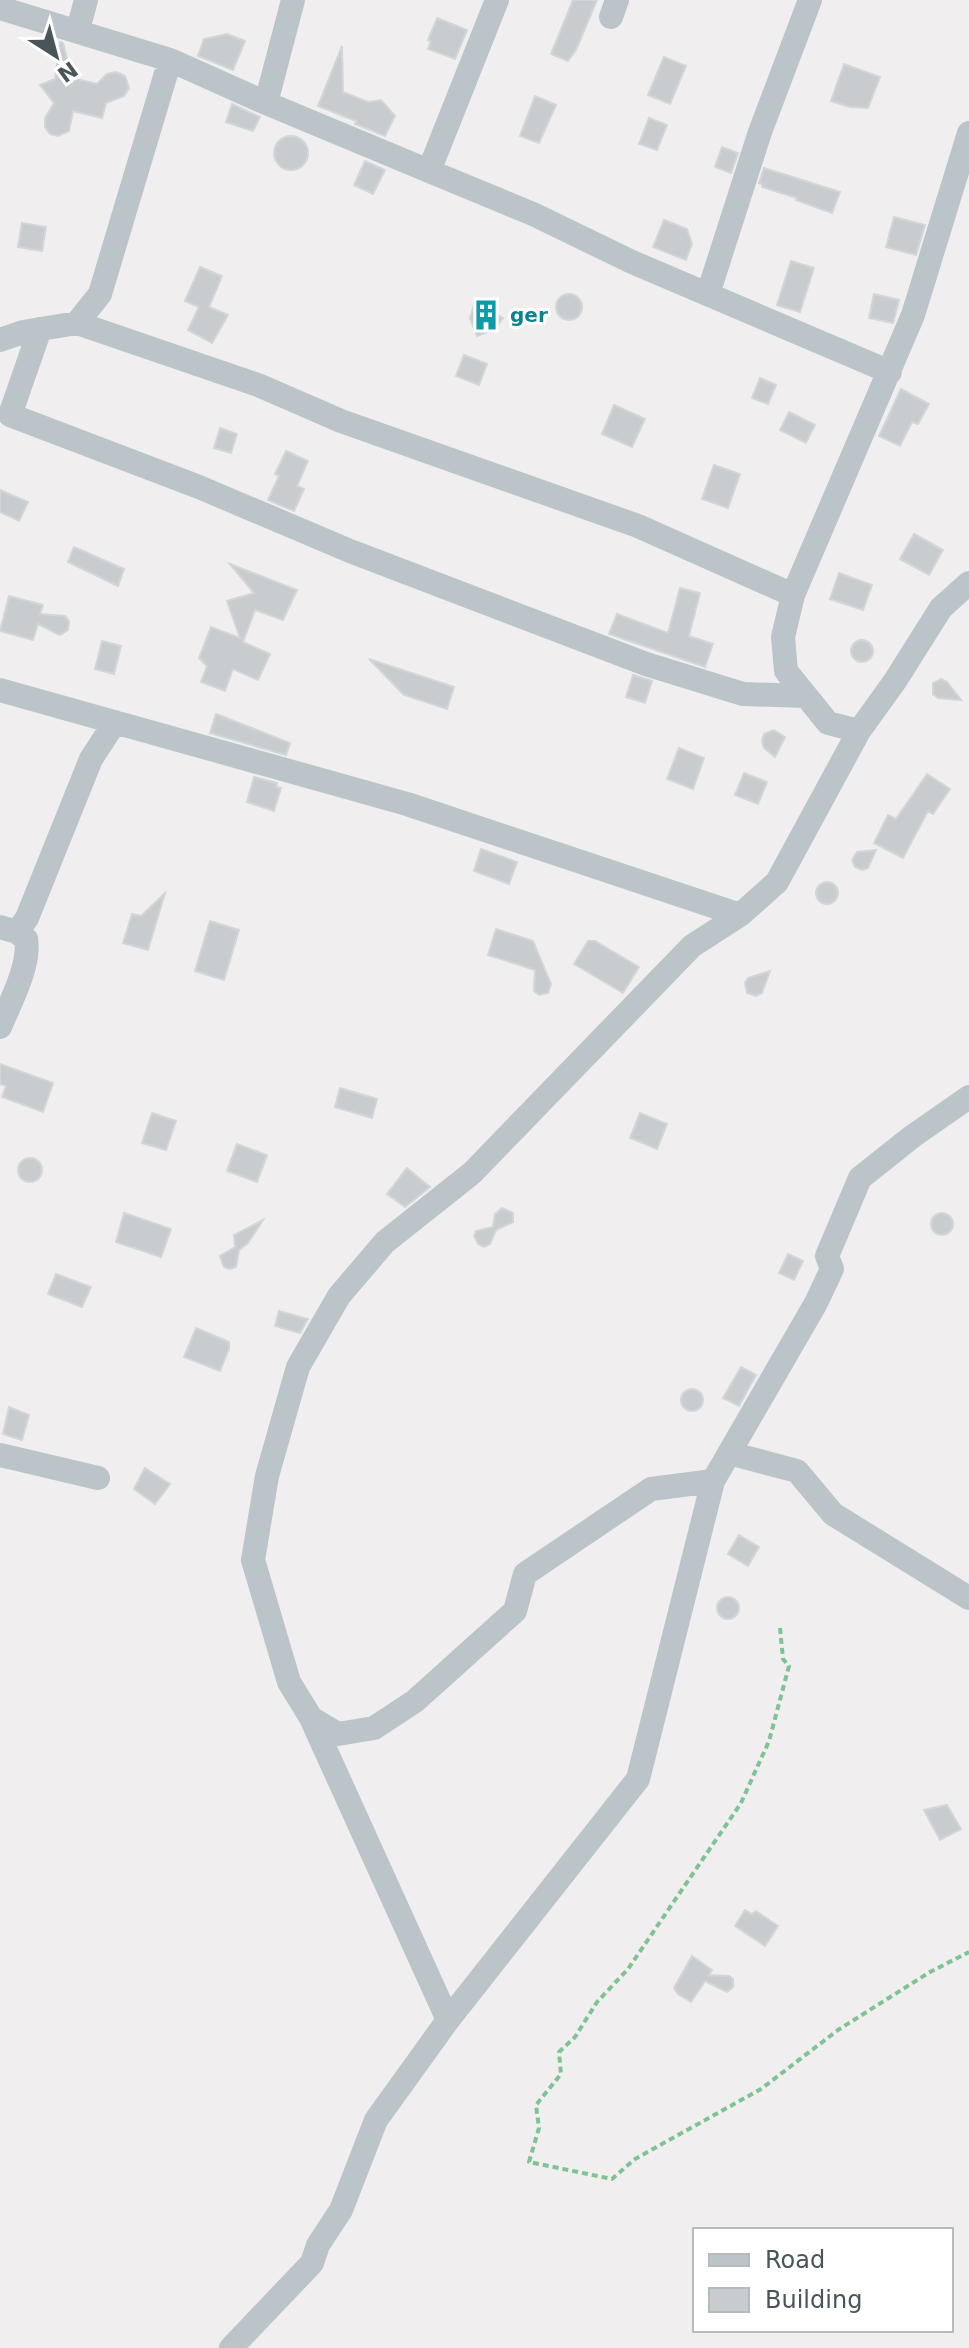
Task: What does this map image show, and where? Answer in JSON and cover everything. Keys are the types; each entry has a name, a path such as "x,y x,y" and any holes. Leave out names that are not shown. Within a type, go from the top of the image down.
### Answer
{"street":[{"path":"78,30 86,0"},
{"path":"266,103 293,0"},
{"path":"429,171 497,0"},
{"path":"708,294 760,132 810,0"},
{"path":"0,8 170,60 533,214 632,262 890,372"},
{"path":"77,323 100,294 170,60"},
{"path":"859,731 828,723 806,696 786,671 783,637 793,595 913,315 969,133"},
{"path":"0,340 77,323 258,385 341,421 638,526 793,595"},
{"path":"40,329 5,425 199,487 350,551 646,664 743,694 806,696"},
{"path":"448,2020 311,1718 289,1682 253,1560 267,1476 298,1367 339,1296 385,1242 472,1173 692,946 740,915 777,882 859,731 941,608 969,583"},
{"path":"0,690 407,804 740,915"},
{"path":"8,930 27,918 91,759 115,722"},
{"path":"0,1027 28,949 26,939 8,930"},
{"path":"231,2348 312,2263 318,2245 341,2210 376,2120 448,2020 638,1779 713,1481 816,1303 832,1269 827,1256 860,1178 969,1097"},
{"path":"729,1453 797,1471 833,1514 969,1598"},
{"path":"0,1455 98,1478"},
{"path":"311,1718 338,1734 374,1728 415,1701 515,1611 525,1574 651,1489 713,1481"}],"path":[{"path":"780,1628 783,1659 789,1666 769,1741 741,1803 628,1969 597,2002 575,2037 559,2052 561,2074 536,2105 539,2128 529,2162 612,2179 635,2159 761,2089 838,2030 930,1972 969,1952"}],"building":[{"path":"573,0 597,0 576,50 568,61 551,54"},
{"path":"437,18 467,30 455,59 428,49 431,41 428,40"},
{"path":"227,34 245,41 233,70 198,56 204,39"},
{"path":"60,42 63,43 72,78 97,84 107,74 116,72 125,76 129,88 124,96 106,103 102,118 73,111 69,131 58,136 50,134 45,127 45,118 54,103 40,85 55,79"},
{"path":"342,46 343,92 368,102 381,100 395,116 385,136 318,106"},
{"path":"664,57 686,66 670,104 648,95"},
{"path":"844,64 880,77 868,108 831,101"},
{"path":"535,96 556,105 539,143 520,136"},
{"path":"232,104 260,117 253,131 226,122"},
{"path":"649,118 667,125 657,150 639,144"},
{"path":"291,136 303,141 308,153 303,165 291,170 279,165 274,153 279,141"},
{"path":"722,147 738,153 731,173 715,167"},
{"path":"365,161 385,170 373,194 354,185"},
{"path":"764,168 840,192 832,213 762,187 759,183"},
{"path":"894,217 925,225 916,255 886,247"},
{"path":"664,220 687,229 692,244 686,260 653,247"},
{"path":"22,223 46,227 42,251 18,247"},
{"path":"791,261 814,268 800,312 777,305"},
{"path":"200,267 222,276 209,307 228,315 212,343 188,330 199,307 185,301"},
{"name":"ger","path":"569,294 578,298 582,307 578,316 569,320 560,316 556,307 560,298"},
{"path":"874,294 899,300 893,323 869,318"},
{"name":"ger","path":"475,302 503,318 494,330 477,336 470,318"},
{"path":"464,355 487,364 479,385 456,376"},
{"path":"760,378 776,385 768,404 752,398"},
{"path":"901,389 929,404 918,424 912,422 900,446 879,436"},
{"path":"614,405 645,419 632,447 602,434"},
{"path":"789,412 815,425 806,443 780,430"},
{"path":"220,428 237,434 231,453 214,448"},
{"path":"286,451 308,461 297,486 304,489 294,511 268,500"},
{"path":"714,465 740,474 728,508 702,499"},
{"path":"0,490 28,502 19,521 0,512"},
{"path":"914,534 943,550 929,575 900,559"},
{"path":"74,547 124,569 118,586 68,562"},
{"path":"230,564 297,590 283,620 255,610 243,642 270,654 258,680 233,669 225,691 201,682 207,666 199,658 211,627 240,638 227,601 254,593"},
{"path":"839,573 872,585 863,610 830,599"},
{"path":"680,588 700,593 689,636 713,644 705,667 609,634 617,614 668,633"},
{"path":"9,596 43,605 40,614 65,616 69,621 68,630 60,635 38,624 33,640 0,631"},
{"path":"862,640 870,643 873,651 870,659 862,662 854,659 851,651 854,643"},
{"path":"102,641 121,646 114,674 95,669"},
{"path":"369,659 454,687 447,709 404,695"},
{"path":"633,675 652,681 645,703 626,697"},
{"path":"941,679 961,700 938,698 933,694 933,683"},
{"path":"216,714 290,743 286,755 210,733"},
{"path":"774,730 785,737 775,757 764,748 762,741 764,734"},
{"path":"679,748 704,758 693,789 667,779"},
{"path":"744,773 767,782 758,804 735,795"},
{"path":"927,774 950,789 933,814 928,811 903,858 874,843 888,815 896,819"},
{"path":"254,777 277,783 276,787 281,788 274,811 247,802"},
{"path":"481,849 517,862 509,884 474,871"},
{"path":"876,850 868,868 862,870 855,867 852,860 857,852"},
{"path":"827,882 835,885 838,893 835,901 827,904 819,901 816,893 819,885"},
{"path":"165,893 148,950 123,943 132,914 141,916"},
{"path":"210,921 239,930 224,980 195,971"},
{"path":"496,929 533,941 551,984 548,993 539,995 534,991 535,970 488,955"},
{"path":"588,941 595,941 639,967 623,993 574,964"},
{"path":"770,971 762,993 756,996 747,993 745,983 748,978"},
{"path":"0,1064 53,1083 43,1112 2,1097 6,1086 0,1084"},
{"path":"340,1088 377,1099 372,1118 335,1107"},
{"path":"152,1113 176,1121 166,1150 142,1143"},
{"path":"640,1113 667,1124 657,1149 630,1138"},
{"path":"237,1144 267,1155 257,1182 227,1171"},
{"path":"30,1158 41,1165 42,1170 35,1181 30,1182 19,1175 18,1170 25,1159"},
{"path":"407,1168 430,1187 405,1207 387,1194"},
{"path":"502,1208 513,1213 513,1222 496,1230 490,1244 484,1247 478,1244 474,1236 476,1231 493,1227 495,1214"},
{"path":"124,1213 171,1229 161,1257 116,1242"},
{"path":"942,1213 950,1216 953,1224 950,1232 942,1235 934,1232 931,1224 934,1216"},
{"path":"263,1220 248,1243 239,1250 236,1267 224,1267 220,1256 235,1247 234,1235"},
{"path":"788,1254 803,1261 794,1280 779,1273"},
{"path":"56,1274 91,1287 82,1307 48,1294"},
{"path":"279,1311 308,1319 300,1333 275,1326"},
{"path":"196,1328 229,1342 220,1371 184,1357"},
{"path":"741,1367 756,1375 739,1406 723,1398"},
{"path":"692,1389 700,1392 703,1400 700,1408 692,1411 684,1408 681,1400 684,1392"},
{"path":"9,1407 29,1415 22,1440 3,1434"},
{"path":"145,1468 170,1484 155,1504 134,1489"},
{"path":"739,1535 759,1547 748,1566 728,1554"},
{"path":"728,1597 736,1600 739,1608 736,1616 728,1619 720,1616 717,1608 720,1600"},
{"path":"947,1805 961,1829 940,1840 924,1810"},
{"path":"745,1910 752,1914 756,1911 778,1926 765,1946 735,1926"},
{"path":"692,1956 712,1970 709,1975 733,1979 733,1987 727,1992 705,1981 691,2002 678,1994 674,1988"}],"place":[{"name":"ger","path":"486,315"}]}
